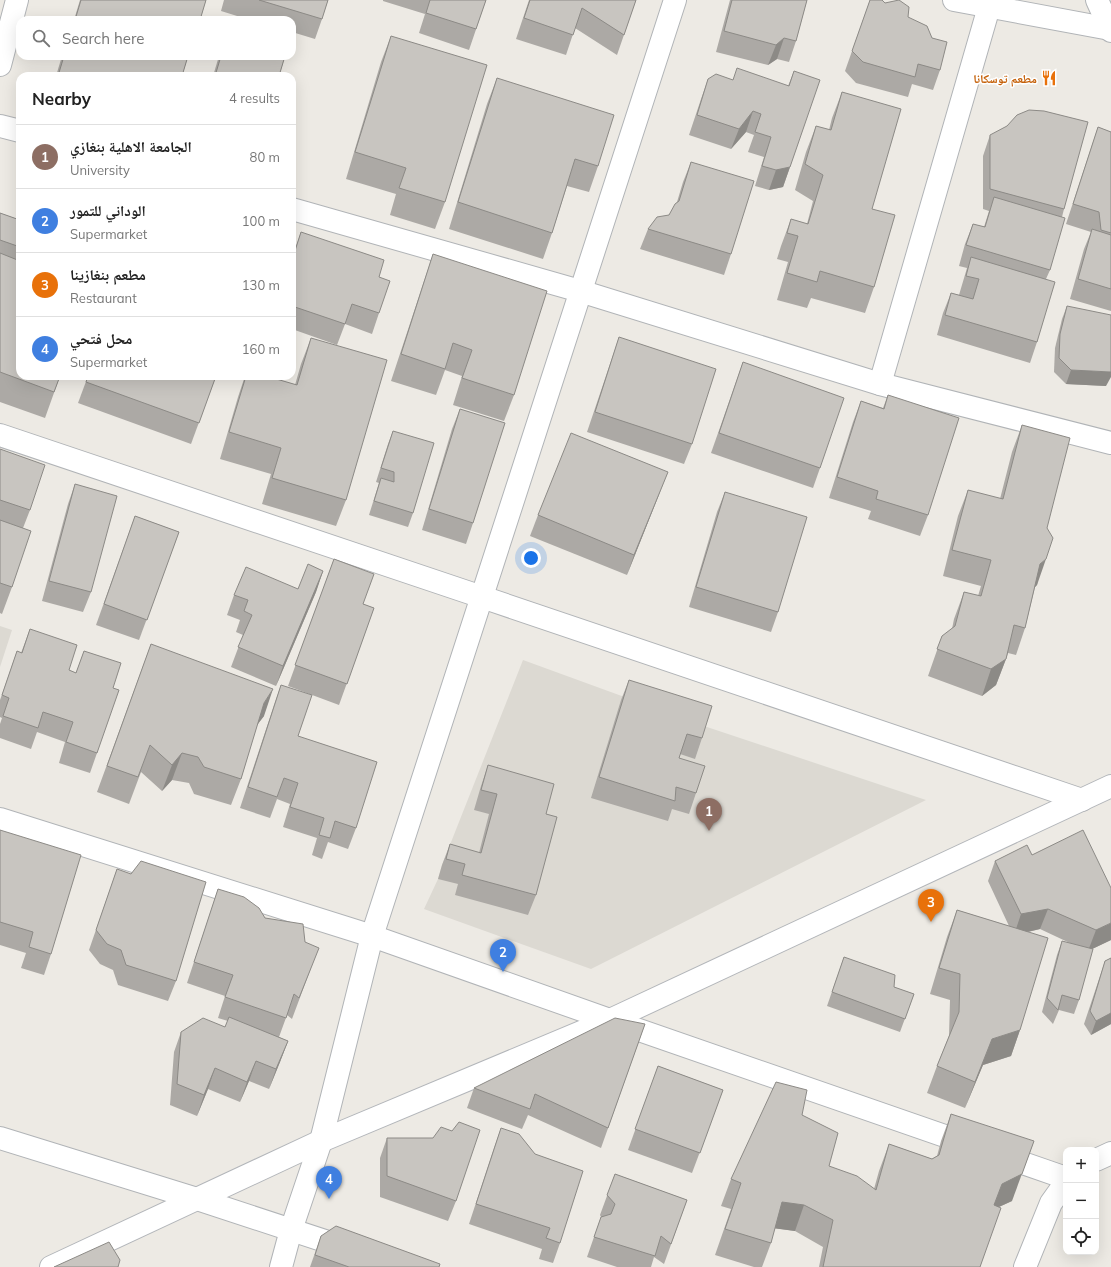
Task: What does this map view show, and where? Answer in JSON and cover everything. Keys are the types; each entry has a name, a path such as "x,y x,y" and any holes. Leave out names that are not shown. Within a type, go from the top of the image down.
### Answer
{"street":[{"path":"0,65 17,0"},
{"path":"280,1267 321,1141 372,936 675,0"},
{"path":"954,0 1111,30"},
{"path":"1097,0 1111,30"},
{"path":"880,384 989,7"},
{"path":"0,126 16,130"},
{"path":"296,210 580,291 880,384 1111,443"},
{"path":"0,435 482,596 1082,800"},
{"path":"51,1267 321,1141 610,1020 1111,786"},
{"path":"0,819 372,936 1063,1177"},
{"path":"0,1138 197,1199 404,1267"},
{"path":"1099,1159 1111,1154"},
{"path":"1025,1267 1051,1203 1065,1183"}],"shaded area":[{"path":"0,626 12,630 0,667"},
{"path":"523,660 704,726 926,800 591,969 424,909 438,879 442,865"}],"building":[{"path":"81,0 206,0 201,16 76,16"},
{"path":"259,0 328,0 322,19"},
{"path":"430,0 486,0 476,29 426,13"},
{"path":"530,0 636,0 624,35 582,8 573,35 524,18"},
{"path":"732,0 807,0 796,41 784,38 776,45 724,31"},
{"path":"870,0 882,0 885,3 899,0 909,7 908,17 927,26 932,38 947,42 940,70 918,64 915,77 863,62 852,51"},
{"path":"391,36 487,65 445,202 399,188 406,168 355,152"},
{"path":"63,60 187,60 183,72 59,72"},
{"path":"220,60 284,60 280,72 216,72"},
{"path":"737,68 789,86 794,71 820,80 790,167 776,170 762,166 771,137 755,132 761,114 753,111 739,129 697,115 708,79 716,74 733,80"},
{"path":"497,78 614,115 598,166 575,159 552,233 458,202"},
{"path":"842,92 901,109 872,209 895,215 874,287 820,271 817,282 787,273 798,236 787,233 791,219 808,224 823,175 805,164 816,126 831,130"},
{"path":"1029,110 1044,111 1088,122 1064,209 990,189 990,135 1007,126 1017,115"},
{"path":"1098,127 1111,132 1111,233 1101,230 1099,212 1073,204"},
{"path":"691,162 754,181 731,254 648,229 657,217 669,215 675,204 679,201"},
{"path":"994,197 1065,218 1050,270 966,245 973,224 985,227"},
{"path":"0,213 16,219 16,246 0,240"},
{"path":"1092,229 1111,235 1111,289 1078,279"},
{"path":"301,232 384,260 379,277 390,281 379,313 352,304 345,324 296,307 296,248"},
{"path":"0,253 16,259 16,378 0,372"},
{"path":"433,254 547,291 514,395 462,378 472,350 453,343 445,369 401,354"},
{"path":"971,257 1055,282 1037,342 945,315 951,293 973,299 979,279 966,276"},
{"path":"1067,306 1111,315 1111,372 1071,370 1059,358 1060,334"},
{"path":"619,337 716,369 692,444 595,412"},
{"path":"311,338 387,360 346,500 272,478 281,448 229,432 245,380 280,380 297,385"},
{"path":"743,362 844,398 820,468 719,433"},
{"path":"22,380 58,380 54,392"},
{"path":"87,380 215,380 199,423 86,382"},
{"path":"888,395 959,418 928,515 876,499 878,491 837,477 861,401 884,409"},
{"path":"460,409 505,423 473,523 429,509"},
{"path":"1022,425 1070,438 1047,528 1053,538 1046,559 1040,564 1025,628 1014,625 1006,659 991,669 937,649 942,636 955,626 964,592 981,596 991,560 952,550 968,490 1003,499"},
{"path":"393,431 434,443 413,513 374,501 381,478 394,482 394,472 381,468"},
{"path":"571,433 668,472 634,555 538,515"},
{"path":"0,449 45,465 30,510 0,500"},
{"path":"75,484 117,496 91,592 49,581"},
{"path":"725,492 807,517 778,612 696,587"},
{"path":"135,516 179,532 147,620 104,604"},
{"path":"0,520 31,531 12,587 0,583"},
{"path":"334,559 374,574 363,604 374,608 347,684 295,665"},
{"path":"308,564 323,571 283,666 238,647 252,615 244,611 248,600 234,595 246,567 298,589"},
{"path":"30,629 77,645 69,670 76,673 84,651 121,663 113,688 119,690 97,753 66,742 73,722 43,712 38,728 3,716 9,698 2,695 17,651 22,653"},
{"path":"151,644 273,689 264,703 241,779 204,767 198,757 182,753 172,765 150,745 138,777 107,766"},
{"path":"629,680 712,706 702,738 687,734 679,758 705,766 696,793 676,787 675,801 599,777"},
{"path":"281,685 312,695 298,736 377,762 356,828 335,821 330,838 319,835 324,818 290,807 298,783 284,778 277,797 248,787"},
{"path":"488,765 554,784 546,814 557,817 536,895 462,875 465,864 446,859 450,844 481,853 497,794 481,790"},
{"path":"0,830 81,855 51,954 29,947 33,932 0,922"},
{"path":"1083,830 1111,888 1111,923 1096,930 1048,909 1021,914 995,861 1027,845 1032,855"},
{"path":"141,861 206,882 176,981 126,965 121,950 107,944 96,930 117,869 131,874"},
{"path":"218,889 244,897 259,908 265,918 303,924 305,942 319,948 299,998 294,994 286,1018 225,997 233,975 194,962"},
{"path":"957,910 1048,938 1020,1030 992,1039 975,1082 937,1066 959,1012 960,974 939,968"},
{"path":"1062,941 1093,949 1079,1000 1062,995 1058,1010 1047,998"},
{"path":"844,957 895,975 894,987 914,994 905,1019 832,992"},
{"path":"1111,958 1111,1013 1096,1021 1090,1011 1105,961"},
{"path":"229,1017 288,1041 276,1069 256,1061 247,1082 215,1068 204,1095 177,1084 181,1032 203,1018 225,1027"},
{"path":"615,1018 645,1024 608,1128 535,1094 530,1109 474,1088"},
{"path":"658,1066 723,1090 700,1153 635,1129"},
{"path":"776,1082 807,1090 802,1115 838,1133 829,1166 857,1176 876,1190 889,1144 932,1159 939,1155 951,1114 1034,1141 1022,1174 1002,1184 994,1205 1001,1208 980,1267 823,1267 833,1220 804,1205 782,1202 771,1243 725,1229 741,1183 731,1179"},
{"path":"459,1122 480,1130 456,1201 387,1176 387,1138 433,1138 441,1127 452,1131"},
{"path":"501,1128 519,1134 535,1154 583,1171 560,1243 546,1238 550,1228 476,1204"},
{"path":"615,1174 687,1200 671,1244 661,1236 655,1256 594,1237 601,1217 611,1214 615,1204 607,1195"},
{"path":"336,1226 440,1264 439,1267 349,1267 315,1255 321,1236"},
{"path":"109,1242 120,1260 118,1267 54,1267"}],"place":[{"name":"مطعم توسكانا","path":"1049,78"},
{"name":"الجامعة الاهلية بنغازي","path":"709,831"},
{"name":"مطعم بنغازينا","path":"931,922"},
{"name":"الوداني للتمور","path":"503,972"},
{"name":"محل فتحي","path":"329,1199"}]}
